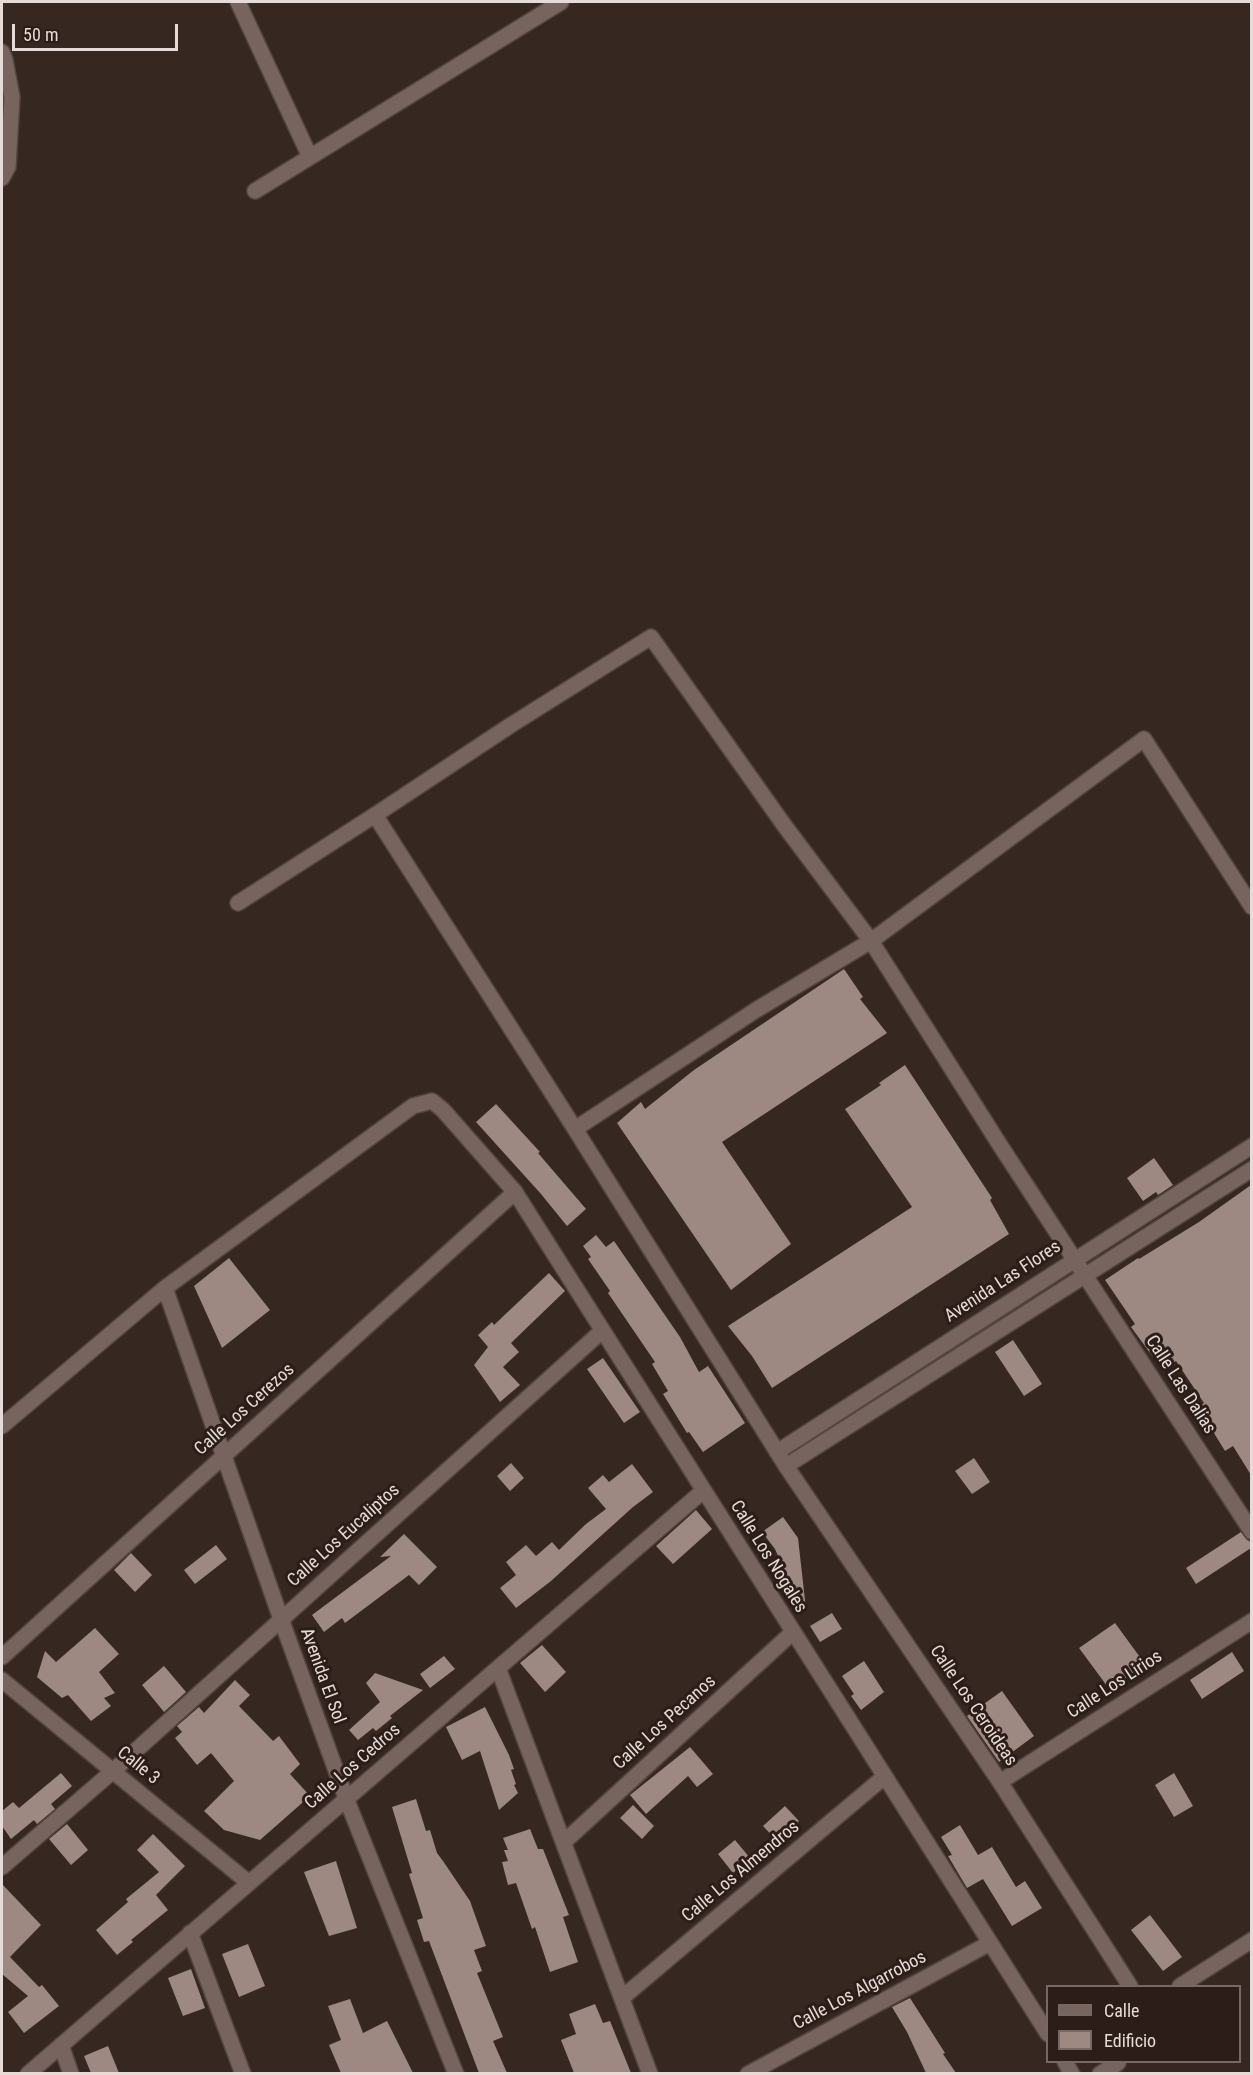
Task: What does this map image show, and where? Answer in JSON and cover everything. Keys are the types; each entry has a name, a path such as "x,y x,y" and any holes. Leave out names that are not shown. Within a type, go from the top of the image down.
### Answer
{"street":[{"path":"238,2 310,157"},
{"path":"255,191 561,2"},
{"path":"2,52 12,98 8,167 2,178"},
{"name":"Calle Las Dalias","path":"375,815 511,725 651,637 784,825 871,941 998,1142 1251,1532"},
{"path":"575,1130 756,1010 871,941 1144,739 1251,907"},
{"path":"238,903 375,815"},
{"name":"Calle Los Ceroideas","path":"375,815 786,1466 1000,1782 1129,1985"},
{"name":"Calle Los Nogales","path":"165,1288 413,1106 432,1101 443,1110 514,1192 1046,2032"},
{"name":"Avenida Las Flores","path":"777,1452 1251,1146"},
{"name":"Avenida Las Flores","path":"786,1466 1251,1169"},
{"name":"Calle Los Cerezos","path":"2,1657 514,1192"},
{"path":"2,1426 165,1288"},
{"name":"Avenida El Sol","path":"165,1288 346,1798 456,2073"},
{"name":"Calle Los Eucaliptos","path":"2,1868 113,1771 602,1330"},
{"name":"Calle Los Cedros","path":"28,2073 703,1491"},
{"name":"Calle Los Lirios","path":"1000,1782 1251,1621"},
{"name":"Calle Los Pecanos","path":"564,1842 793,1632"},
{"path":"498,1668 650,2073"},
{"name":"Calle 3","path":"2,1680 249,1883"},
{"name":"Calle Los Almendros","path":"623,1997 884,1777"},
{"path":"190,1933 243,2073"},
{"path":"1182,1985 1251,1940"},
{"name":"Calle Los Algarrobos","path":"749,2073 990,1943"},
{"path":"61,2044 71,2073"},
{"path":"1100,2073 1118,2063"}],"building":[{"path":"844,969 863,997 860,999 887,1033 722,1142 791,1244 731,1290 617,1123 641,1102 645,1109 694,1070"},
{"path":"905,1065 992,1198 990,1200 1009,1234 772,1388 752,1356 728,1326 912,1207 845,1109 881,1085 879,1083"},
{"path":"496,1104 540,1152 538,1153 586,1209 567,1226 476,1122"},
{"path":"1154,1158 1173,1185 1158,1195 1156,1192 1143,1201 1127,1178"},
{"path":"1251,1185 1251,1475 1233,1446 1225,1451 1209,1425 1202,1430 1190,1413 1204,1403 1176,1361 1165,1368 1156,1355 1153,1357 1131,1327 1135,1324 1105,1280 1199,1222"},
{"path":"596,1235 606,1247 614,1241 680,1337 699,1372 708,1366 745,1423 703,1452 689,1432 687,1433 663,1394 668,1391 652,1364 655,1362 588,1259 591,1257 583,1246"},
{"path":"229,1258 270,1310 222,1348 194,1286"},
{"path":"549,1273 565,1291 511,1343 519,1352 503,1367 520,1385 500,1402 474,1365 488,1347 478,1335 492,1322 494,1325"},
{"path":"1013,1340 1042,1384 1024,1396 995,1352"},
{"path":"603,1358 640,1412 624,1423 587,1369"},
{"path":"974,1458 990,1482 972,1494 955,1471"},
{"path":"511,1463 524,1478 510,1491 497,1476"},
{"path":"632,1464 653,1492 633,1507 551,1581 516,1608 500,1588 516,1575 506,1562 526,1545 536,1556 552,1542 559,1550 586,1524 606,1509 588,1488 603,1475 609,1482"},
{"path":"696,1510 712,1529 673,1564 656,1546"},
{"path":"783,1517 798,1538 806,1609 802,1610 775,1549 762,1532"},
{"path":"1241,1532 1251,1542 1251,1548 1196,1584 1186,1568"},
{"path":"404,1534 437,1567 419,1585 409,1575 345,1623 342,1618 324,1632 312,1615 391,1556 380,1557"},
{"path":"216,1545 227,1559 195,1584 184,1570"},
{"path":"131,1553 152,1575 135,1592 114,1570"},
{"path":"832,1613 842,1629 820,1642 810,1626"},
{"path":"1115,1623 1145,1664 1110,1690 1079,1648"},
{"path":"95,1628 119,1654 99,1672 115,1693 104,1698 111,1706 91,1721 68,1695 62,1698 37,1677 45,1651 56,1662"},
{"path":"542,1645 566,1672 545,1692 520,1663"},
{"path":"1232,1652 1244,1671 1202,1699 1190,1680"},
{"path":"444,1656 455,1669 430,1688 420,1674"},
{"path":"864,1661 884,1692 861,1710 851,1696 854,1694 842,1676"},
{"path":"164,1666 186,1692 164,1712 142,1685"},
{"path":"375,1673 423,1690 390,1716 392,1718 376,1731 373,1728 358,1740 349,1730 380,1702 366,1683"},
{"path":"235,1680 250,1695 239,1706 273,1741 279,1736 300,1764 290,1774 310,1796 260,1840 224,1830 204,1811 234,1781 211,1753 197,1765 175,1738 182,1732 177,1726 199,1707 204,1713"},
{"path":"1002,1691 1034,1736 999,1762 967,1716"},
{"path":"485,1707 509,1755 514,1769 511,1770 516,1784 514,1785 518,1793 499,1810 480,1751 462,1760 446,1727"},
{"path":"690,1747 713,1774 697,1787 688,1776 646,1814 630,1795"},
{"path":"61,1773 72,1786 51,1804 55,1809 37,1824 34,1820 11,1839 2,1826 2,1811 13,1802 19,1808"},
{"path":"1174,1773 1193,1806 1174,1817 1155,1785"},
{"path":"416,1799 426,1831 430,1830 437,1853 470,1901 486,1946 474,1950 482,1971 477,1973 503,2037 493,2041 507,2073 479,2073 429,1941 424,1942 417,1920 423,1918 392,1807"},
{"path":"633,1805 654,1826 642,1839 620,1818"},
{"path":"785,1806 799,1821 777,1841 763,1826"},
{"path":"67,1824 88,1850 71,1865 49,1839"},
{"path":"960,1825 978,1855 992,1847 1016,1887 1025,1881 1042,1908 1012,1926 983,1879 967,1888 948,1856 952,1855 941,1837"},
{"path":"530,1829 538,1849 543,1849 569,1915 563,1917 578,1962 550,1972 535,1927 532,1929 516,1883 508,1885 502,1862 508,1861 504,1850 508,1850 503,1838"},
{"path":"153,1834 185,1866 156,1895 168,1910 131,1940 133,1942 117,1955 96,1930 128,1902 126,1899 159,1872 137,1850"},
{"path":"735,1840 750,1858 733,1873 718,1854"},
{"path":"336,1861 357,1928 329,1936 304,1872"},
{"path":"2,1884 41,1925 10,1957 39,1987 42,1985 59,2006 24,2033 8,2012 28,1996 2,1974"},
{"path":"1150,1915 1182,1957 1163,1971 1131,1930"},
{"path":"248,1944 265,1986 239,1997 222,1954"},
{"path":"191,1969 205,2008 183,2016 168,1978"},
{"path":"910,1998 956,2073 926,2073 907,2032 892,2007"},
{"path":"350,1999 363,2033 387,2021 413,2073 341,2073 329,2045 341,2040 328,2006"},
{"path":"595,2004 603,2023 610,2021 631,2073 574,2073 561,2040 576,2034 569,2014"},
{"path":"108,2046 119,2073 91,2073 84,2056"}]}
